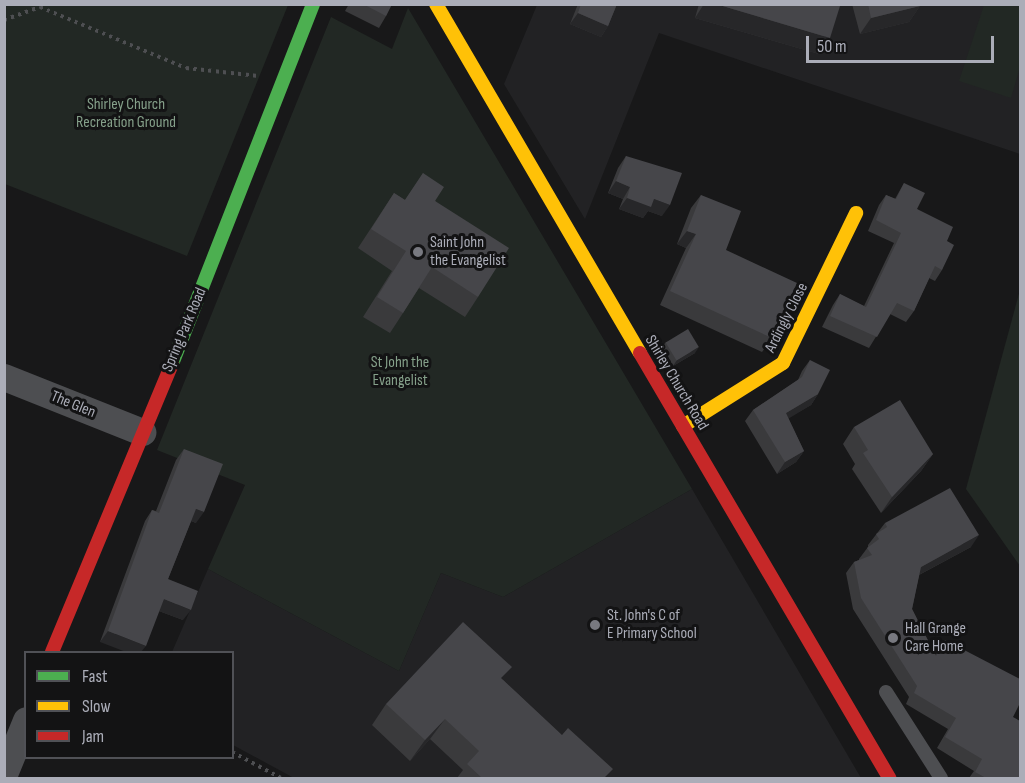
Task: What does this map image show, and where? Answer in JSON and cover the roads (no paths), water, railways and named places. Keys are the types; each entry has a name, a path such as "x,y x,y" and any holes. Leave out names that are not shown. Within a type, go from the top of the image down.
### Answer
{"street":[{"name":"Spring Park Road","path":"52,651 286,78 313,4"},
{"name":"Shirley Church Road","path":"436,4 889,778"},
{"name":"Ardingly Close","path":"683,426 783,363 856,213"},
{"name":"The Glen","path":"4,377 142,432"},
{"path":"4,774 24,725"}],"lane":[{"path":"886,692 941,778"}],"place":[{"name":"Saint John the Evangelist","path":"418,252"},
{"name":"St. John's C of E Primary School","path":"595,625"},
{"name":"Hall Grange Care Home","path":"893,638"}],"park label":[{"name":"Shirley Church Recreation Ground","path":"126,114"},
{"name":"St John the Evangelist","path":"400,372"}]}
